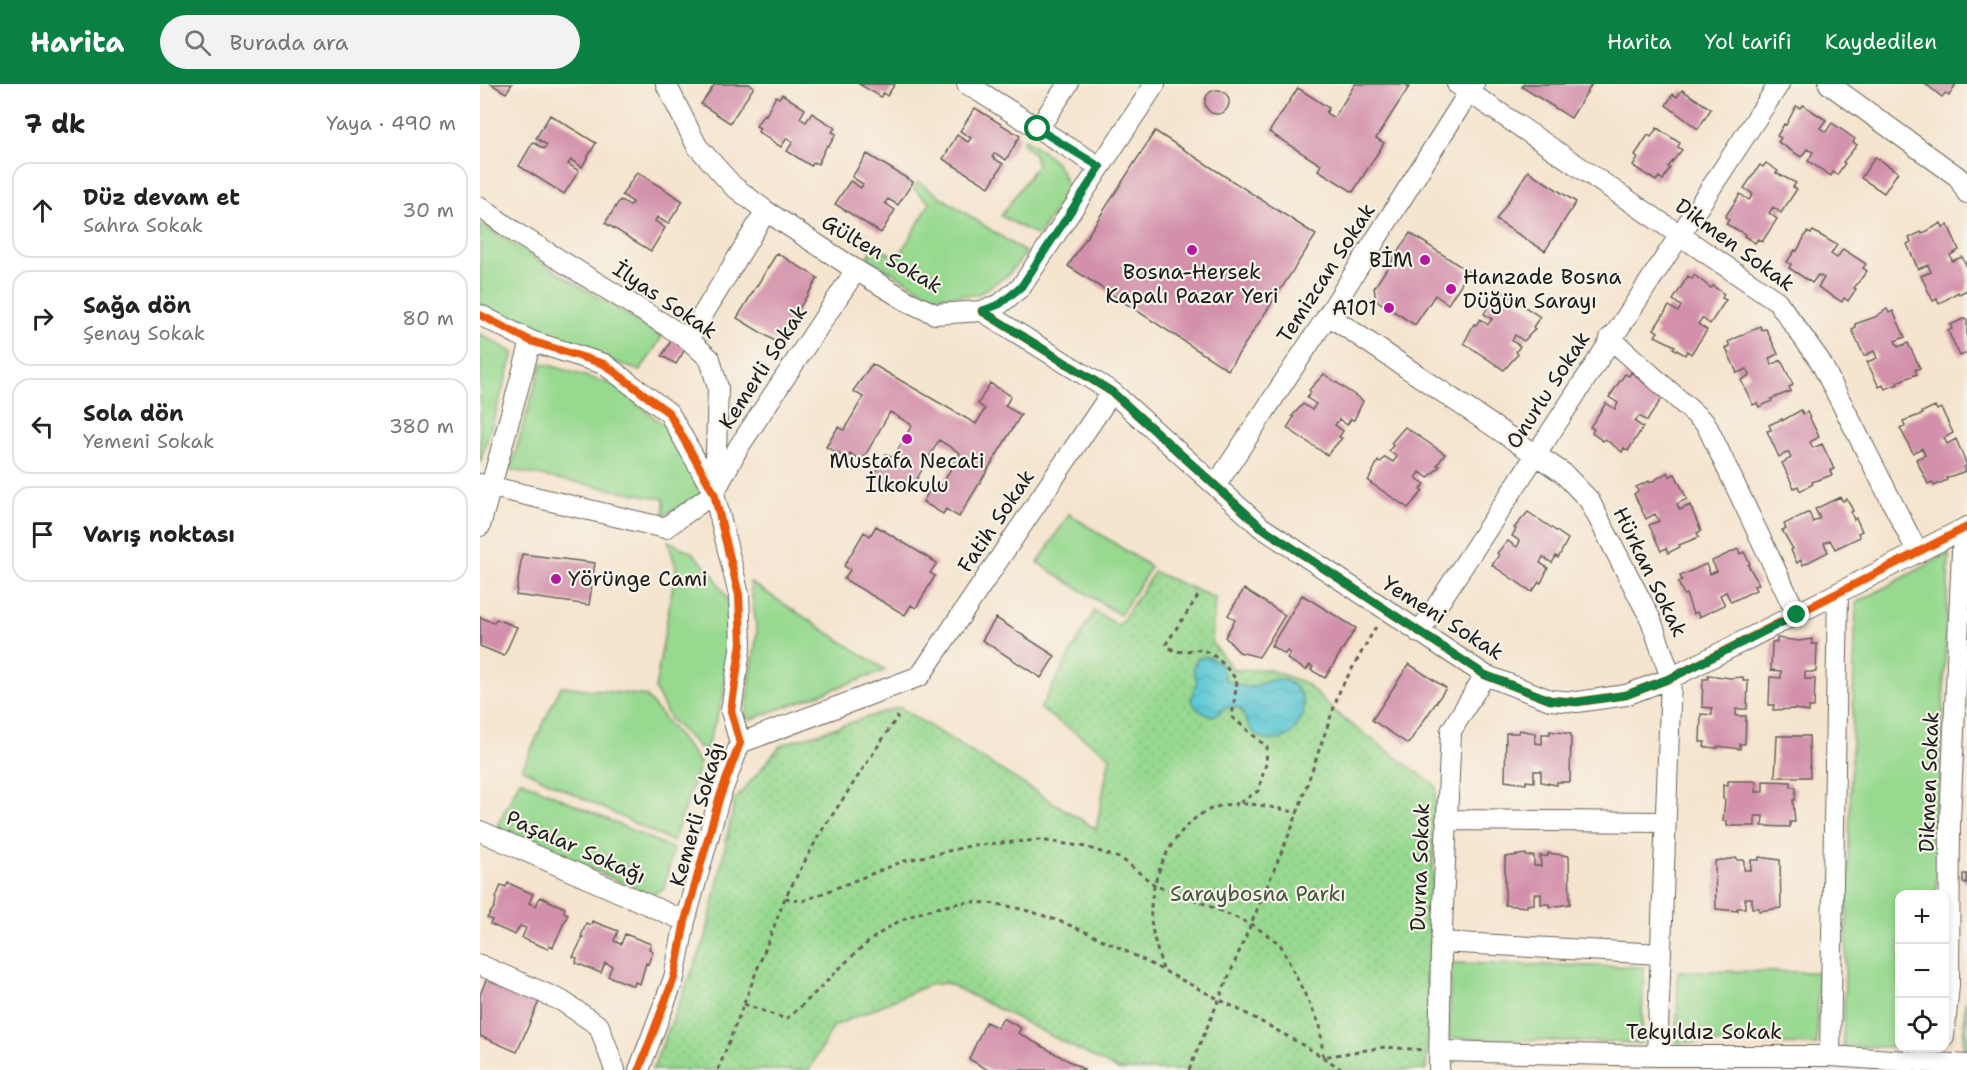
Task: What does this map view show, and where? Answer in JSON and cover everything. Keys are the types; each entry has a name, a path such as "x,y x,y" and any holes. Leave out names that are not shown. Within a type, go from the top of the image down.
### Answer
{"street":[{"name":"Gülten Sokak","path":"666,84 697,146 733,186 766,211 855,270 907,301 935,314 982,311"},
{"path":"967,84 1100,167"},
{"path":"1038,129 1068,84"},
{"path":"982,311 1000,304 1021,287 1155,84"},
{"name":"Onurlu Sokak","path":"1419,633 1679,233 1779,84"},
{"path":"1829,84 1958,177 1967,193"},
{"name":"Dikmen Sokak","path":"1467,86 1777,301 1820,361 1918,553"},
{"name":"Temizcan Sokak","path":"1216,485 1328,315 1467,86"},
{"name":"İlyas Sokak","path":"480,207 516,233 688,339 710,359 718,388 714,493"},
{"path":"688,339 766,211"},
{"name":"Kemerli Sokak","path":"714,493 738,448 855,270"},
{"name":"Yemeni Sokak","path":"982,311 1112,392 1261,527 1384,611 1485,675 1550,700 1577,702 1626,695 1671,678 1965,528"},
{"path":"480,315 531,341 604,364 669,413 714,493 664,528 486,485"},
{"name":"Hürkan Sokak","path":"1328,315 1563,473 1589,500 1651,620 1671,678 1657,1056"},
{"path":"1610,339 1706,424 1797,615"},
{"path":"480,526 486,485 531,341"},
{"name":"Fatih Sokak","path":"740,743 920,676 1112,392"},
{"name":"Kemerli Sokağı","path":"639,1070 674,978 685,921 719,799 740,743 731,711 741,643 741,611 714,493"},
{"name":"Dikmen Sokak","path":"1949,1018 1958,985 1965,528"},
{"path":"1830,1056 1838,594"},
{"name":"Durna Sokak","path":"1439,1061 1441,942 1451,730 1485,675"},
{"path":"1446,820 1665,822"},
{"name":"Paşalar Sokağı","path":"480,831 685,921"},
{"path":"1441,942 1661,954"},
{"path":"480,965 562,1001 600,1026 615,1070"},
{"name":"Tekyıldız Sokak","path":"1439,1061 1657,1056 1943,1055 1967,1065"}],"path":[{"path":"1198,596 1166,644 1172,651 1185,654 1199,650 1213,654 1237,681 1232,717 1267,747 1266,764 1258,791 1235,806"},
{"path":"1189,1070 1253,925 1298,813 1340,690 1384,611"},
{"path":"718,1070 785,898 819,835 898,716"},
{"path":"1164,970 1151,919 1152,898 1163,863 1184,830 1212,809 1263,805 1298,813"},
{"path":"785,898 803,901 904,861 974,845 1040,840 1086,847 1122,859 1156,886 1253,925 1280,944 1320,1025 1323,1057"},
{"path":"744,1004 786,1019 811,999 868,941 911,916 972,902 1012,908 1100,936 1221,1000 1343,1070"},
{"path":"1323,1057 1384,1047 1439,1061"}],"green space":[{"path":"1025,139 1054,160 1062,173 1068,192 1038,236 1001,216 1037,165 1034,154 1022,143"},
{"path":"918,182 1026,253 1008,275 977,295 932,296 867,258 875,246 898,258 930,203 913,188"},
{"path":"480,224 662,337 640,371 527,329 480,304"},
{"path":"480,334 514,353 480,463"},
{"path":"542,363 614,385 676,435 705,485 700,495 664,515 664,499 510,470"},
{"path":"1069,514 1151,567 1120,615 1038,563"},
{"path":"668,541 693,553 714,576 729,602 729,645 724,695 705,753 670,719 655,689 676,567"},
{"path":"1949,553 1936,890 1895,890 1895,1047 1843,1046 1856,603"},
{"name":"Saraybosna Parkı","path":"1154,572 1215,598 1212,643 1234,670 1267,669 1305,683 1341,717 1436,786 1426,1070 1118,1070 947,983 929,985 834,1026 809,1070 652,1070 706,937 735,800 781,745 899,707 1096,829 1110,756 1040,709 1094,611 1119,626"},
{"path":"750,582 886,670 752,719 745,718 757,633"},
{"path":"561,686 646,696 700,763 673,842 522,769"},
{"path":"520,780 673,849 664,889 651,895 496,828"},
{"path":"1451,963 1644,967 1641,1043 1449,1038"},
{"path":"1678,971 1818,972 1817,1045 1677,1042"},
{"path":"1965,1002 1967,1002 1967,1050 1963,1050"}],"water":[{"path":"1204,656 1219,661 1226,680 1240,686 1248,687 1277,679 1288,682 1299,691 1303,702 1302,715 1297,726 1289,735 1278,740 1266,740 1252,731 1240,708 1228,707 1214,716 1200,711 1191,699 1197,681 1193,668 1197,659"}],"building":[{"path":"491,84 512,84 506,93"},
{"path":"715,84 749,84 754,87 730,123 701,104"},
{"path":"859,84 895,84 887,96 883,93 881,97"},
{"path":"1355,84 1405,84 1409,87 1376,138 1384,143 1353,192 1318,170 1321,165 1269,132 1298,88 1329,108 1326,113 1334,118"},
{"path":"1524,84 1592,84 1571,118 1522,87"},
{"path":"1926,84 1956,84 1949,96 1945,93 1942,97"},
{"path":"1217,90 1226,93 1229,102 1226,111 1217,114 1208,111 1205,102 1208,93"},
{"path":"1682,90 1711,109 1698,129 1666,105 1673,94 1677,97"},
{"path":"782,94 805,109 800,118 806,122 812,113 835,128 832,132 836,134 829,146 827,145 818,164 814,162 811,166 787,151 793,142 787,138 781,147 758,132 760,128 756,126 764,114 766,115 776,96 779,98"},
{"path":"1803,105 1826,120 1820,128 1826,132 1832,123 1855,139 1853,142 1857,145 1843,162 1845,163 1837,175 1833,172 1831,176 1808,161 1813,152 1807,149 1801,157 1778,142 1781,138 1777,136 1796,106 1800,108"},
{"path":"975,108 1020,136 1006,160 995,153 992,157 1003,164 989,187 943,159 957,135 968,142 971,138 960,131"},
{"path":"550,115 596,143 582,167 571,160 568,164 579,171 564,194 519,166 533,142 544,149 547,145 536,138"},
{"path":"1657,128 1680,143 1678,147 1682,150 1668,167 1670,168 1663,180 1659,177 1656,181 1633,166 1638,158 1635,155 1648,135 1651,137"},
{"name":"Bosna-Hersek Kapalı Pazar Yeri","path":"1155,131 1316,235 1228,370 1068,266"},
{"path":"867,154 913,182 898,205 888,199 885,203 895,210 881,233 835,204 850,181 861,188 863,184 852,177"},
{"path":"1875,157 1898,172 1884,193 1861,178"},
{"path":"1766,163 1778,171 1776,173 1796,183 1793,187 1797,189 1781,213 1773,207 1769,213 1777,219 1762,242 1758,239 1755,243 1744,236 1745,234 1726,224 1729,220 1725,217 1740,194 1749,200 1753,194 1744,188 1760,165 1763,167"},
{"path":"1528,171 1576,202 1545,251 1496,220"},
{"path":"637,172 683,201 668,224 657,217 655,221 665,228 651,251 605,223 620,200 630,206 633,202 622,195"},
{"path":"1941,223 1943,227 1948,225 1959,250 1950,255 1952,261 1962,257 1967,267 1967,290 1959,294 1958,292 1939,304 1937,299 1933,301 1921,276 1931,272 1928,265 1918,269 1907,244 1911,242 1909,238 1921,232 1922,234"},
{"path":"1813,231 1837,245 1831,254 1837,258 1843,249 1866,264 1863,268 1867,271 1854,288 1856,289 1848,301 1844,298 1842,302 1818,287 1824,278 1818,275 1812,283 1789,268 1791,264 1787,262 1795,250 1797,251 1807,232 1811,234"},
{"path":"1410,233 1469,272 1448,304 1435,295 1415,325 1376,300 1374,288"},
{"path":"777,253 818,278 778,343 737,318"},
{"path":"1694,275 1711,288 1713,286 1724,294 1722,298 1726,300 1710,324 1702,318 1698,324 1707,330 1691,354 1687,351 1685,355 1673,348 1675,346 1655,336 1658,332 1654,329 1669,306 1678,312 1681,306 1673,300 1688,276 1692,279"},
{"path":"1500,290 1540,317 1533,327 1535,329 1524,341 1515,335 1512,341 1520,346 1516,352 1518,354 1504,370 1464,343 1474,324 1476,325 1480,319 1488,325 1492,319 1484,314 1488,307 1486,306"},
{"path":"1887,309 1889,313 1893,311 1905,337 1895,341 1898,347 1908,343 1920,368 1915,370 1917,374 1885,389 1883,385 1879,387 1867,362 1877,358 1874,351 1864,356 1852,330 1856,328 1855,324 1875,317"},
{"path":"1963,319 1967,320 1967,353 1960,356 1948,331 1952,329 1950,325"},
{"path":"1760,326 1762,330 1766,329 1778,354 1769,358 1772,365 1781,360 1793,385 1789,387 1791,391 1759,407 1757,403 1753,405 1741,380 1750,375 1747,369 1737,373 1726,348 1730,346 1728,342"},
{"path":"675,334 689,343 676,364 662,356"},
{"path":"872,364 976,424 985,409 978,404 990,383 1011,396 1005,406 1021,415 959,517 946,509 943,514 923,502 934,482 941,486 960,453 939,440 911,489 898,481 895,486 875,474 886,454 893,458 912,425 890,412 862,461 850,454 847,458 826,447 838,427 844,430 863,397 853,391"},
{"path":"1631,372 1648,386 1649,384 1661,391 1658,395 1662,398 1647,421 1639,416 1635,422 1643,427 1628,451 1624,448 1622,452 1605,439 1603,441 1592,433 1594,429 1590,427 1606,403 1615,409 1618,403 1609,397 1625,374 1629,376"},
{"path":"1324,374 1363,401 1354,420 1351,419 1347,425 1339,419 1335,425 1343,431 1339,437 1342,438 1327,455 1287,428 1294,417 1292,416 1303,404 1312,410 1316,404 1307,398 1311,392 1309,390"},
{"path":"1935,406 1937,410 1941,408 1953,433 1944,438 1947,444 1956,439 1967,465 1964,467 1966,471 1946,478 1947,480 1934,486 1932,482 1928,484 1916,459 1925,455 1922,448 1913,453 1900,428 1905,426 1903,421 1923,414 1922,412"},
{"path":"1801,410 1803,414 1807,412 1819,437 1810,442 1813,448 1822,444 1834,469 1830,471 1832,475 1812,482 1813,484 1800,491 1798,486 1794,488 1782,463 1791,458 1788,452 1779,457 1767,431 1771,430 1769,425 1782,419 1782,421"},
{"path":"1405,427 1445,454 1437,465 1440,466 1428,478 1420,472 1416,478 1425,484 1420,490 1423,491 1408,508 1368,481 1378,461 1380,463 1385,457 1393,462 1397,457 1389,451 1393,445 1391,443"},
{"path":"1668,472 1670,476 1675,474 1687,499 1677,504 1680,510 1690,505 1701,531 1697,533 1699,537 1679,545 1680,547 1668,553 1666,548 1661,551 1649,525 1659,521 1655,514 1646,519 1634,494 1638,491 1636,487 1649,481 1650,483"},
{"path":"1840,497 1843,501 1847,499 1853,511 1851,512 1854,520 1856,518 1862,531 1858,533 1860,537 1835,549 1830,540 1824,543 1828,552 1803,565 1801,560 1797,563 1791,550 1793,549 1782,530 1786,529 1784,524 1809,512 1813,522 1820,518 1815,509"},
{"path":"1528,512 1568,539 1558,558 1556,556 1552,563 1543,557 1540,563 1548,568 1541,583 1539,582 1532,592 1492,565 1499,555 1497,553 1508,541 1517,547 1520,541 1512,536 1516,529 1514,528"},
{"path":"876,526 937,563 930,573 935,576 916,608 911,605 905,615 844,579 850,570 844,566 864,532 870,536"},
{"path":"1738,549 1740,554 1744,552 1750,564 1748,565 1759,584 1754,586 1756,590 1731,602 1726,592 1720,595 1725,605 1699,617 1697,612 1693,614 1686,594 1684,595 1678,582 1682,580 1680,576 1706,564 1710,574 1717,571 1712,561"},
{"name":"Yörünge Cami","path":"522,554 595,563 589,605 516,595"},
{"path":"1244,589 1285,615 1259,657 1239,652 1225,637 1235,620 1228,615"},
{"path":"1302,595 1356,628 1325,678 1311,670 1313,667 1310,665 1306,670 1287,659 1290,653 1287,651 1285,654 1271,646"},
{"path":"480,617 494,623 496,619 517,627 504,656 480,646"},
{"path":"996,618 1055,656 1041,678 982,640"},
{"path":"1777,638 1799,641 1812,639 1812,644 1817,644 1816,672 1805,672 1805,679 1815,679 1814,707 1809,707 1809,712 1795,709 1773,710 1774,705 1769,705 1770,677 1781,678 1781,671 1771,670 1772,642 1777,642"},
{"path":"1409,664 1446,688 1408,744 1372,720"},
{"path":"1708,675 1743,677 1743,681 1748,681 1747,709 1736,709 1736,716 1746,716 1745,744 1740,744 1740,749 1704,747 1705,742 1700,742 1701,714 1712,715 1712,708 1702,707 1703,679 1708,679"},
{"path":"1519,730 1535,733 1535,743 1542,744 1542,734 1550,734 1550,731 1571,734 1570,782 1557,782 1557,785 1541,782 1541,771 1534,771 1534,782 1526,781 1526,784 1505,781 1506,733 1519,733"},
{"path":"1777,736 1809,736 1810,777 1775,777"},
{"path":"1728,781 1756,781 1756,792 1763,792 1763,781 1791,782 1791,787 1796,787 1795,800 1793,800 1795,822 1790,822 1790,827 1762,826 1763,816 1755,816 1755,826 1727,826 1727,821 1723,821 1725,800 1723,799 1723,785 1728,786"},
{"path":"1548,853 1569,856 1570,904 1549,907 1549,904 1541,904 1541,894 1534,894 1534,904 1527,905 1527,907 1505,905 1505,857 1526,854 1526,856 1534,856 1534,866 1541,866 1540,856 1548,856"},
{"path":"1759,857 1780,860 1781,908 1759,911 1759,908 1752,908 1752,898 1745,898 1745,908 1737,908 1738,911 1716,909 1715,861 1737,858 1737,860 1744,860 1744,870 1751,870 1751,860 1759,860"},
{"path":"1963,874 1967,874 1967,883 1963,883"},
{"path":"508,883 533,894 529,903 536,906 540,897 565,908 564,912 568,914 553,947 549,945 548,949 522,938 526,928 520,926 515,935 490,924 492,920 487,918 495,906 501,885 506,887"},
{"path":"592,921 618,931 614,941 618,943 621,944 625,934 651,944 649,949 653,951 648,964 646,963 640,984 635,982 634,986 608,976 612,966 605,963 601,973 576,963 577,958 573,957 583,937 581,937 586,923 591,925"},
{"path":"487,978 540,999 517,1052 480,1036 480,995"},
{"path":"1003,1018 1021,1028 1018,1033 1085,1070 988,1070 969,1059 986,1022 998,1028"}],"cycle path":[{"path":"982,311 1112,392 1261,527 1485,675 1550,700 1577,702 1626,695 1671,678 1967,527"},
{"path":"480,315 531,341 604,364 669,413 714,493 739,595 741,643 731,711 740,743 719,799 685,921 674,978 639,1070"}],"place":[{"name":"Bosna-Hersek Kapalı Pazar Yeri","path":"1192,250"},
{"name":"BİM","path":"1425,260"},
{"name":"Hanzade Bosna Düğün Sarayı","path":"1451,289"},
{"name":"A101","path":"1389,308"},
{"name":"Mustafa Necati İlkokulu","path":"907,439"},
{"name":"Yörünge Cami","path":"556,579"}],"route":[{"path":"1038,129 1100,167 1021,287 1000,304 982,311 1112,392 1261,527 1384,611 1485,675 1550,700 1577,702 1626,695 1671,678 1797,615"}]}
